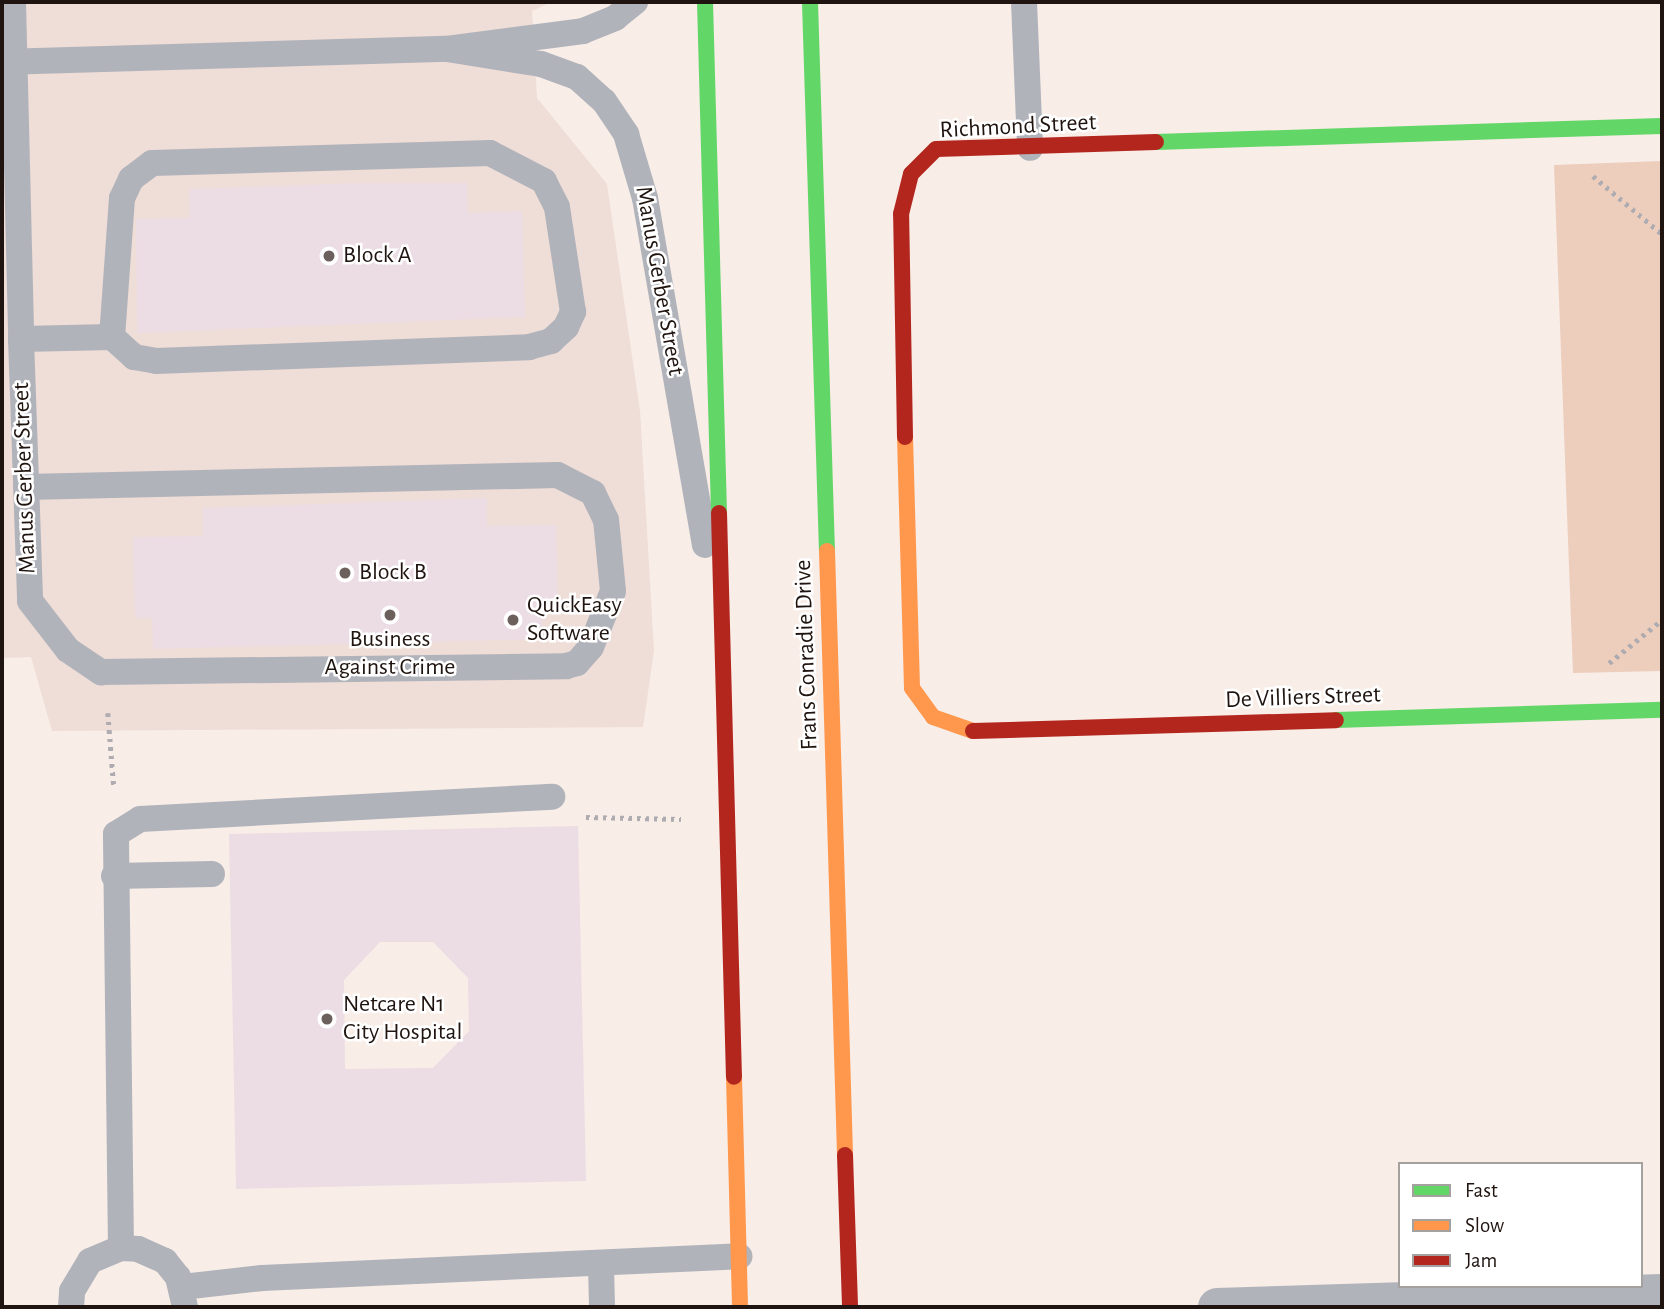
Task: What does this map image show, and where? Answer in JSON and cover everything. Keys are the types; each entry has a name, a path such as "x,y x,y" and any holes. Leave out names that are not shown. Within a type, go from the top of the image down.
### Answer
{"main road":[{"path":"705,2 740,1307"},
{"name":"Frans Conradie Drive","path":"810,2 850,1307"},
{"name":"Richmond Street","path":"947,726 920,702 909,670 901,214 911,174 936,149 1662,126"},
{"name":"De Villiers Street","path":"947,726 996,731 1662,710"}],"street":[{"path":"1217,1307 1662,1293"}],"lane":[{"name":"Manus Gerber Street","path":"13,2 8,62 30,601 86,666 117,672"},
{"name":"Manus Gerber Street","path":"8,62 447,49 583,31 615,18 635,2"},
{"path":"1024,2 1030,148"},
{"name":"Manus Gerber Street","path":"447,49 541,64 577,77 604,101 626,134 645,198 721,636"},
{"path":"21,340 112,337 134,357 156,361 529,347 551,341 566,327 573,312 557,207 544,181 490,153 152,163 131,179 122,198 112,337"},
{"path":"26,487 558,475 593,493 606,520 613,591 604,623 577,663 117,672"},
{"path":"121,1248 114,846 122,829 140,819 552,797"},
{"path":"114,876 212,874"},
{"path":"71,1307 72,1291 90,1261 121,1248 156,1255 183,1297 262,1278 601,1265 739,1256"},
{"path":"601,1265 602,1307"}],"path":[{"path":"1588,172 1662,233"},
{"path":"1597,673 1662,620"},
{"path":"117,672 107,717 108,761 122,829"},
{"path":"591,820 664,820"}],"shaded area":[{"path":"2,2 551,2 532,11 537,98 607,184 640,411 654,651 643,727 52,731 31,657 2,658"},
{"path":"1662,161 1662,671 1573,673 1554,165"}],"building":[{"name":"Block A","path":"359,183 467,183 468,213 522,211 525,317 137,333 136,219 190,218 189,189"},
{"name":"Block B","path":"487,498 487,526 556,525 558,609 542,610 543,639 153,649 152,618 135,618 133,537 203,536 203,508"},
{"path":"578,826 586,1181 236,1189 229,834","holes":["380,942 433,942 468,978 469,1031 433,1068 345,1069 344,980"]}],"traffic: fast":[{"path":"705,2 719,513"},
{"path":"810,2 827,551"},
{"path":"1156,142 1662,126"},
{"path":"1336,720 1662,710"}],"traffic: slow":[{"path":"905,437 912,688 933,717 973,731"},
{"path":"827,551 845,1155"},
{"path":"734,1077 740,1307"}],"traffic: jam":[{"path":"905,437 901,214 911,174 936,149 1156,142"},
{"path":"719,513 734,1077"},
{"path":"973,731 1336,720"},
{"path":"845,1155 850,1307"}],"place":[{"name":"Block A","path":"329,256"},
{"name":"Block B","path":"345,573"},
{"name":"Business Against Crime","path":"390,615"},
{"name":"QuickEasy Software","path":"513,620"},
{"name":"Netcare N1 City Hospital","path":"327,1019"}]}
